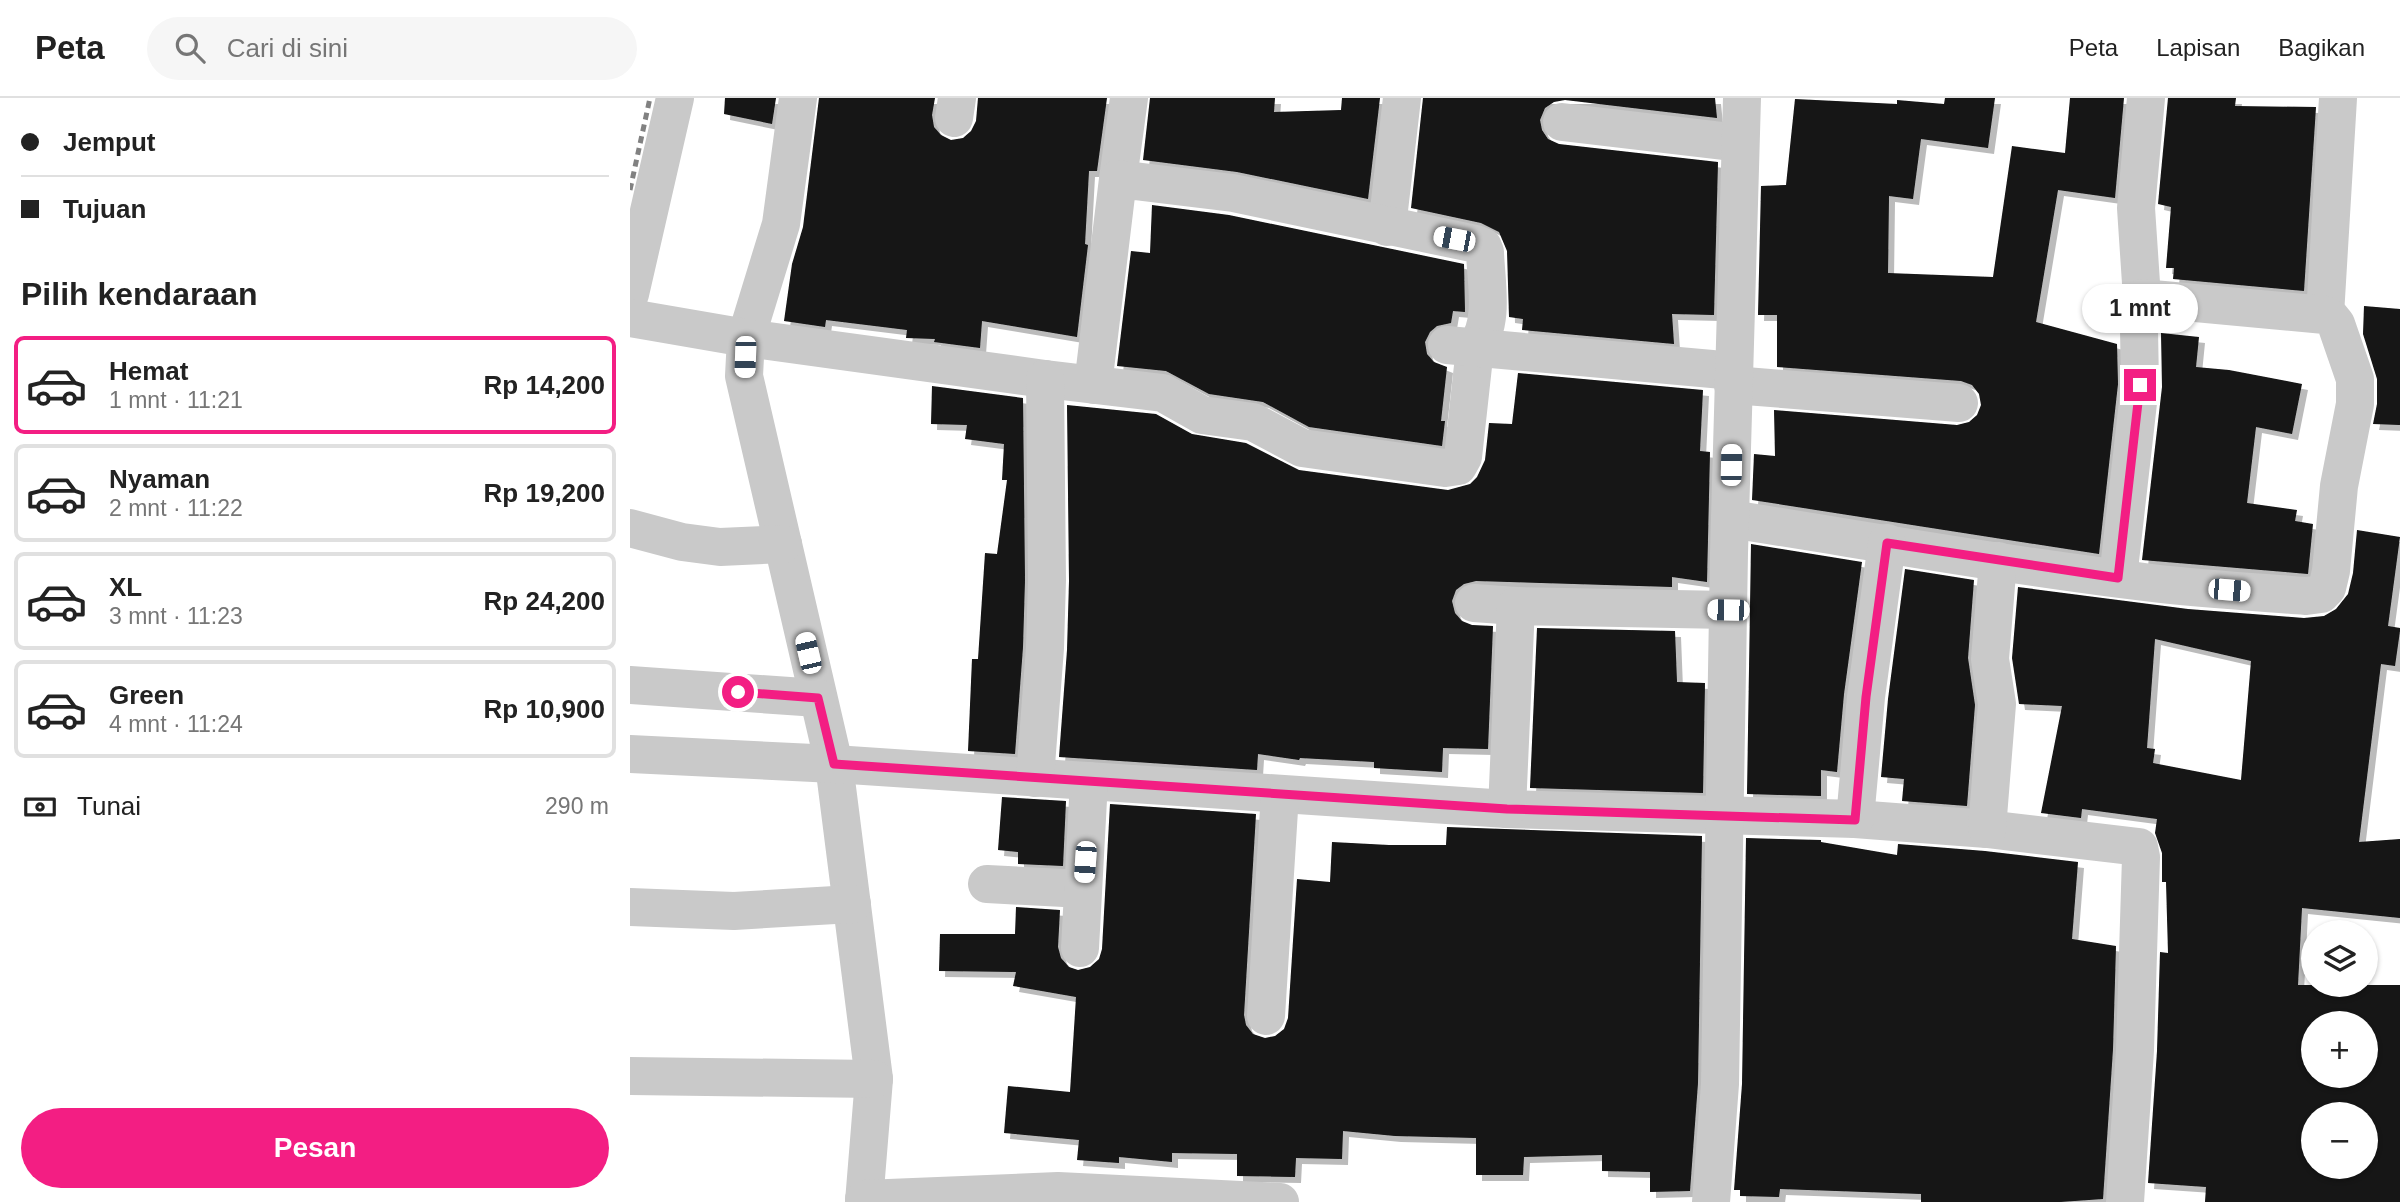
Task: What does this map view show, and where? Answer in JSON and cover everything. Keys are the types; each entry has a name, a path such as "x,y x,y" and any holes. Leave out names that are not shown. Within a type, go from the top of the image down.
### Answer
{"street":[{"path":"630,294 675,98"},
{"path":"798,98 781,223 746,338 744,376 834,764 874,1079 864,1201 1058,1191 1280,1202"},
{"path":"1093,385 1129,98"},
{"path":"1387,226 1402,98"},
{"path":"1711,1202 1720,1084 1723,816 1742,98"},
{"path":"2118,578 2140,385 2139,330 2142,298 2136,208 2146,98"},
{"path":"2325,315 2338,98"},
{"path":"1562,122 1740,143"},
{"path":"1118,179 1233,193 1483,247 1487,324 1484,337 1461,346"},
{"path":"1730,519 2118,578 2306,596 2325,592 2331,571 2340,479 2354,418 2356,392 2355,379 2336,324 2325,315 2142,298"},
{"path":"630,318 746,338 1163,393 1202,415 1254,422 1302,448 1445,468 1458,466 1464,457 1461,346"},
{"path":"1461,346 1959,403"},
{"path":"1035,778 1046,594 1045,379"},
{"path":"630,528 682,542 720,547 783,544"},
{"path":"1855,820 1866,697 1887,543"},
{"path":"1987,829 1997,704 1990,659 1998,561"},
{"path":"1474,603 1728,610"},
{"path":"1507,809 1516,606"},
{"path":"630,685 818,698"},
{"path":"630,754 834,764 1507,809 1855,820 1987,829 2136,846 2140,849 2141,857 2135,1051 2125,1202"},
{"path":"1080,947 1090,781"},
{"path":"1266,1016 1280,794"},
{"path":"987,884 1083,889"},
{"path":"630,907 734,911 852,904"},
{"path":"630,1076 874,1079"}],"building":[{"path":"725,98 776,98 772,124 724,114"},
{"path":"819,98 935,98 932,115 934,127 941,135 951,140 963,138 971,131 976,121 978,98 1107,98 1097,171 1089,171 1085,244 1088,245 1077,337 982,321 980,348 934,342 935,339 906,338 907,330 826,320 825,327 784,321 792,264 803,227"},
{"path":"1150,98 1275,98 1274,112 1341,110 1342,98 1380,98 1368,199 1237,172 1143,160"},
{"path":"1423,98 1715,98 1717,118 1565,100 1554,102 1545,108 1540,120 1548,139 1559,144 1718,162 1714,315 1672,314 1674,344 1522,330 1523,319 1509,317 1507,251 1499,232 1481,223 1411,208"},
{"path":"1945,98 1995,98 1988,148 1921,139 1913,199 1889,196 1888,273 1993,277 2012,146 2065,153 2070,98 2124,98 2115,198 2058,190 2036,322 2117,344 2118,384 2099,554 1752,500 1754,454 1775,456 1774,410 1957,425 1969,422 1977,415 1981,405 1979,394 1972,385 1961,381 1777,367 1777,315 1758,315 1761,186 1786,185 1795,99 1897,104 1897,100 1944,104"},
{"path":"2168,98 2236,98 2235,106 2316,107 2304,291 2173,279 2174,268 2166,268 2171,207 2158,204"},
{"path":"1152,205 1229,215 1464,264 1465,312 1453,311 1451,323 1437,326 1425,342 1427,354 1434,362 1447,367 1441,421 1445,421 1442,446 1309,427 1263,402 1209,394 1166,371 1117,366 1131,251 1150,253"},
{"path":"2364,306 2400,309 2400,425 2373,424 2377,404 2377,379 2363,334"},
{"path":"2161,333 2199,337 2196,367 2229,370 2302,384 2292,434 2256,427 2247,503 2297,510 2295,521 2313,524 2308,574 2142,560 2162,387"},
{"path":"1518,373 1703,390 1700,451 1710,452 1707,582 1672,577 1672,587 1476,581 1464,584 1456,590 1452,601 1455,613 1462,621 1472,625 1493,626 1488,749 1443,748 1442,772 1374,768 1374,762 1299,760 1258,754 1257,770 1059,757 1069,581 1067,405 1156,414 1192,434 1246,443 1299,470 1448,490 1470,484 1477,477 1485,460 1489,423 1512,424"},
{"path":"932,386 1023,398 1025,580 1015,754 968,751 972,659 978,659 985,553 997,554 1007,480 1002,480 1004,444 965,439 967,425 931,424"},
{"path":"2357,530 2400,537 2388,626 2400,628 2400,631 2395,666 2381,664 2359,842 2400,839 2400,918 2302,908 2298,985 2301,985 2301,997 2378,997 2378,985 2400,985 2400,1202 2205,1202 2206,1187 2148,1183 2157,1051 2160,952 2168,953 2166,882 2162,882 2162,853 2155,833 2157,819 2082,809 2081,818 2041,813 2062,706 2019,704 2012,658 2018,587 2188,609 2304,618 2324,616 2336,609 2348,594","holes":["2155,639 2251,661 2241,780 2153,763 2155,749 2147,748"]},
{"path":"1751,544 1862,562 1844,694 1837,772 1821,770 1821,796 1747,794"},
{"path":"1905,569 1974,580 1968,658 1975,705 1967,806 1902,801 1904,779 1881,777"},
{"path":"1537,628 1675,631 1677,682 1705,683 1703,793 1530,788"},
{"path":"1002,797 1066,801 1063,866 1018,864 1018,852 998,850"},
{"path":"1110,804 1256,814 1244,1015 1246,1025 1253,1034 1265,1038 1275,1036 1284,1029 1288,1018 1297,879 1330,882 1332,842 1446,845 1447,827 1702,836 1698,1083 1690,1191 1650,1192 1650,1172 1602,1171 1602,1155 1524,1157 1523,1175 1476,1175 1476,1138 1395,1136 1343,1131 1342,1159 1296,1158 1295,1177 1237,1176 1237,1154 1172,1153 1172,1162 1119,1157 1119,1163 1077,1160 1079,1140 1004,1133 1008,1086 1070,1092 1076,997 1013,986 1016,972 939,971 940,934 1015,934 1016,907 1060,910 1058,947 1061,958 1069,967 1078,970 1090,967 1099,959 1102,949"},
{"path":"1746,838 1821,840 1897,855 1898,844 2078,862 2072,939 2116,946 2113,1049 2103,1199 2060,1202 1921,1202 1921,1194 1780,1189 1779,1197 1740,1196 1740,1190 1734,1190 1742,1084"}],"railway":[{"path":"630,190 650,98"}],"route":[{"path":"738,692 818,698 834,764 1507,809 1855,820 1866,697 1887,543 2118,578 2140,385"}]}
